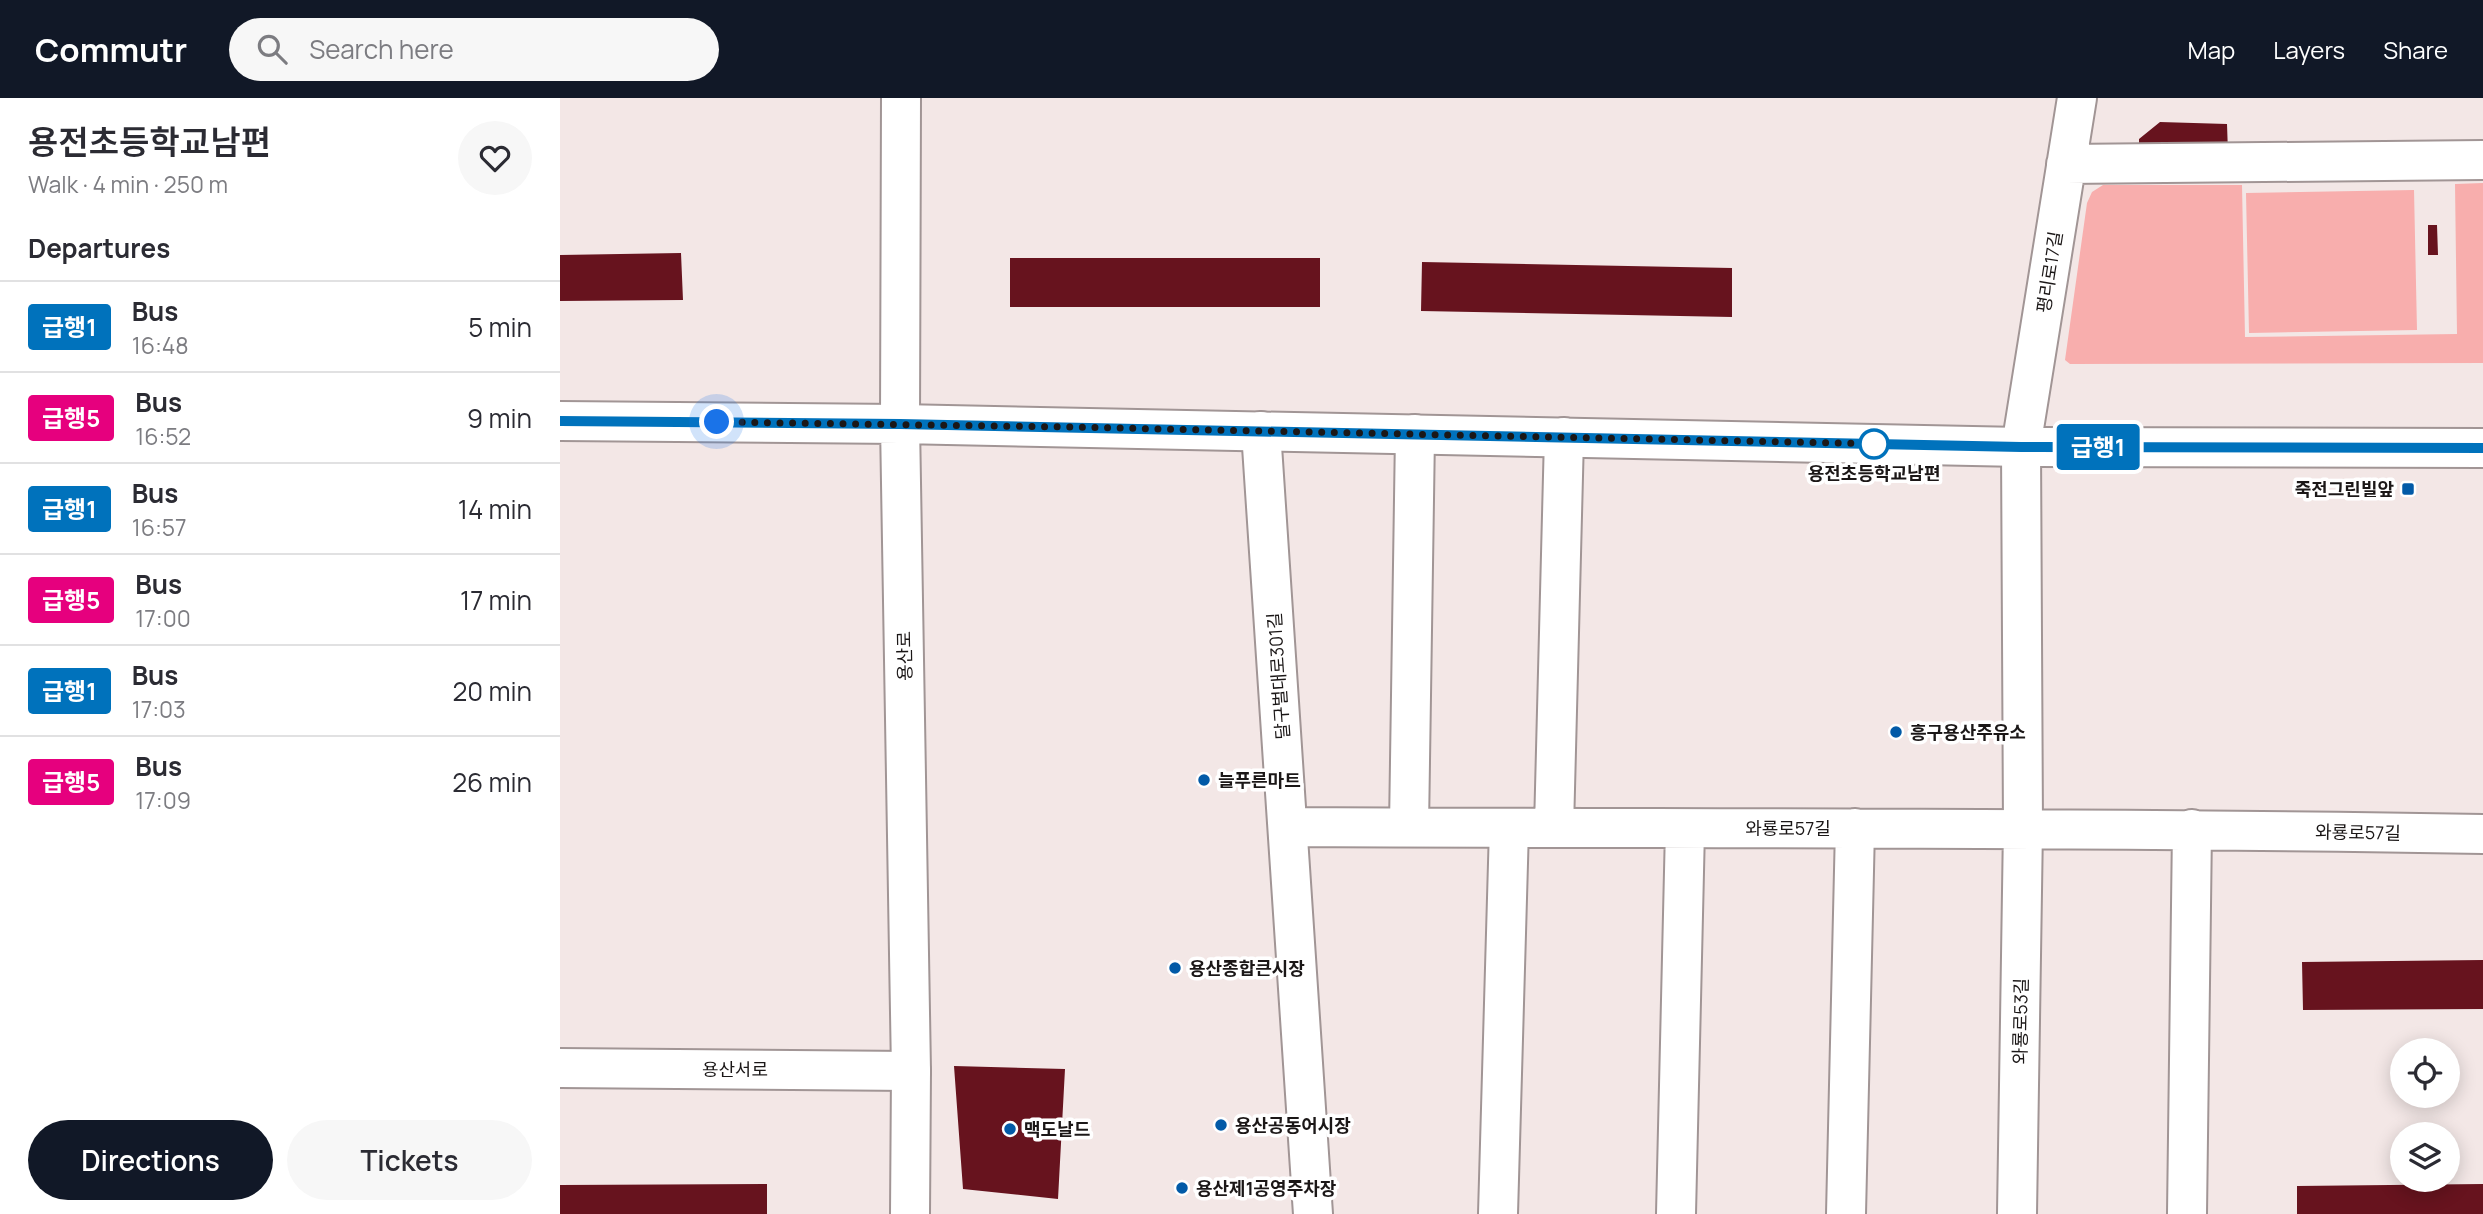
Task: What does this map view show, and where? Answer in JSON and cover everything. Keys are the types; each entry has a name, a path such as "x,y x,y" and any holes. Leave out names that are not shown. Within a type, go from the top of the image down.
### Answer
{"street":[{"name":"용산로","path":"901,98 900,424 911,1071 909,1214"},
{"name":"평리로17길","path":"2021,447 2077,98"},
{"path":"2066,164 2483,160"},
{"path":"560,421 900,424 2021,447 2483,448"},
{"name":"달구벌대로301길","path":"1261,431 1313,1214"},
{"path":"1409,827 1415,434"},
{"path":"1554,828 1564,437"},
{"path":"2021,447 2023,827"},
{"name":"와룡로57길","path":"1288,827 2023,827 2483,834"},
{"name":"와룡로53길","path":"2017,1214 2023,827"},
{"path":"1497,1214 1510,828"},
{"path":"1846,1214 1855,828"},
{"path":"1676,1214 1685,829"},
{"path":"2187,1214 2192,829"},
{"name":"용산서로","path":"560,1068 911,1071"}],"shaded area":[{"path":"2483,183 2483,363 2070,364 2065,360 2087,203 2092,192 2103,185 2242,185 2245,337 2457,334 2455,184"},
{"path":"2414,190 2417,330 2249,333 2246,193"}],"building":[{"path":"2160,122 2227,124 2228,153 2139,154 2139,139"},
{"path":"2428,225 2437,225 2438,255 2428,255"},
{"path":"681,253 683,300 560,301 560,255"},
{"path":"1010,258 1320,258 1320,307 1010,307"},
{"path":"1422,262 1732,268 1732,317 1421,311"},
{"path":"2483,960 2483,1009 2303,1010 2302,962"},
{"name":"맥도날드","path":"954,1066 1065,1069 1058,1199 963,1189"},
{"path":"767,1184 767,1214 560,1214 560,1185"},
{"path":"2460,1184 2483,1184 2483,1214 2297,1214 2297,1186 2390,1185 2390,1192 2460,1192"}],"bus line":[{"name":"급행1","path":"560,421 900,424 2021,447 2483,448"}],"place":[{"name":"용전초등학교남편","path":"1874,444"},
{"name":"죽전그린빌앞","path":"2408,489"},
{"name":"흥구용산주유소","path":"1896,732"},
{"name":"늘푸른마트","path":"1204,780"},
{"name":"용산종합큰시장","path":"1175,968"},
{"name":"용산공동어시장","path":"1221,1125"},
{"name":"맥도날드","path":"1010,1129"},
{"name":"용산제1공영주차장","path":"1182,1188"}],"route":[{"path":"717,422 1886,444 1874,444"}]}
